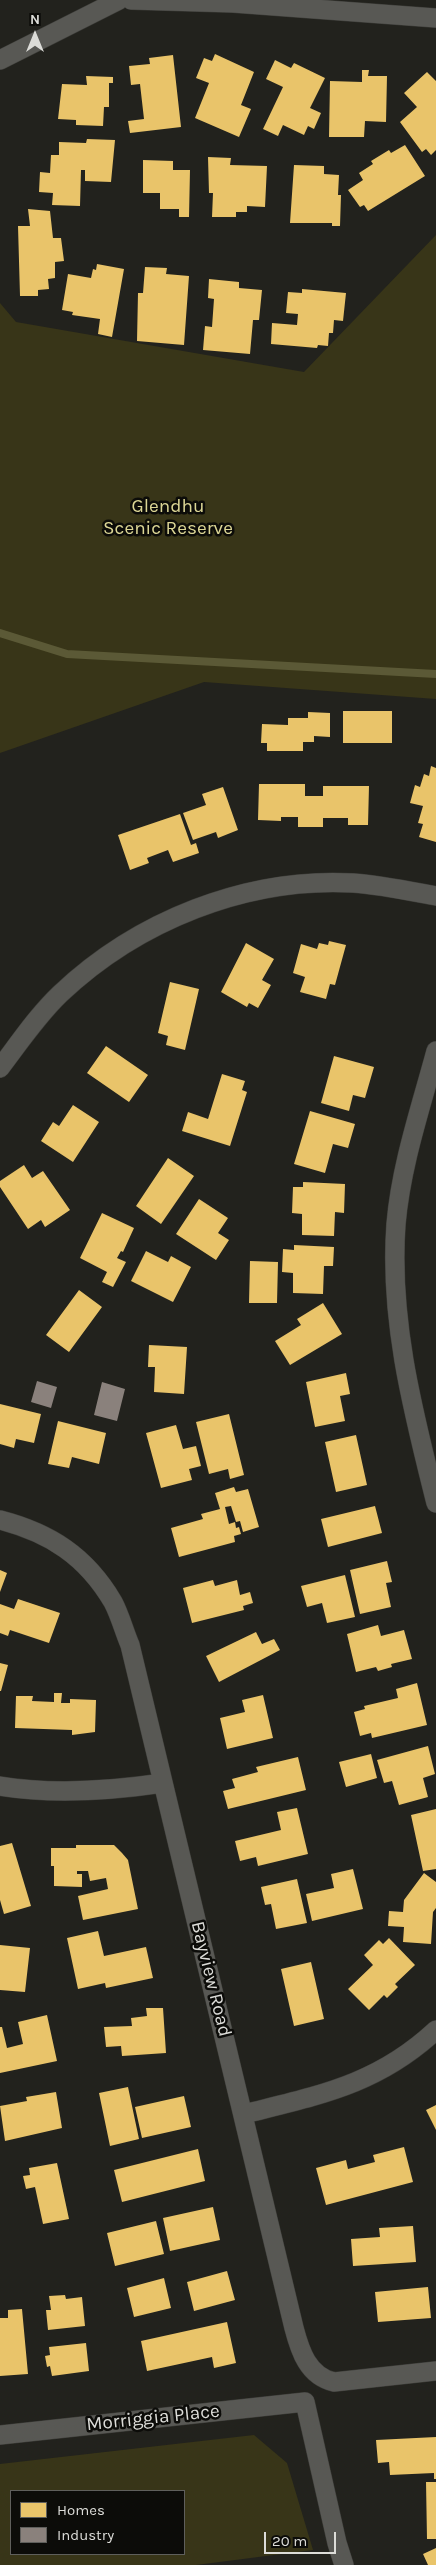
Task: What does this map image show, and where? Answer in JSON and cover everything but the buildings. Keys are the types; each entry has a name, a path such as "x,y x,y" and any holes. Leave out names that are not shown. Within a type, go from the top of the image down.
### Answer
{"street":[{"path":"0,60 119,0"},
{"path":"131,0 233,2 436,18"},
{"path":"0,1068 26,1032 58,996 85,972 117,948 152,928 194,909 247,892 311,883 354,883 436,896"},
{"path":"436,1051 403,1185 396,1222 395,1259 398,1331 415,1416 436,1503"},
{"name":"Bayview Road","path":"0,1520 32,1528 61,1544 84,1565 113,1602 130,1645 298,2344 307,2363 318,2376"},
{"path":"0,1786 61,1791 95,1791 163,1782"},
{"path":"244,2114 356,2083 394,2063 436,2030"},
{"path":"344,2565 337,2543 305,2402 318,2376 326,2380 342,2382 436,2371"},
{"name":"Morriggia Place","path":"0,2435 305,2402"}],"green space":[{"name":"Glendhu Scenic Reserve","path":"436,235 436,699 204,682 0,753 0,303 16,322 304,372"},
{"path":"254,2435 287,2463 313,2550 196,2565 0,2565 0,2464"}],"waterway":[{"path":"0,633 67,654 436,674"}]}
